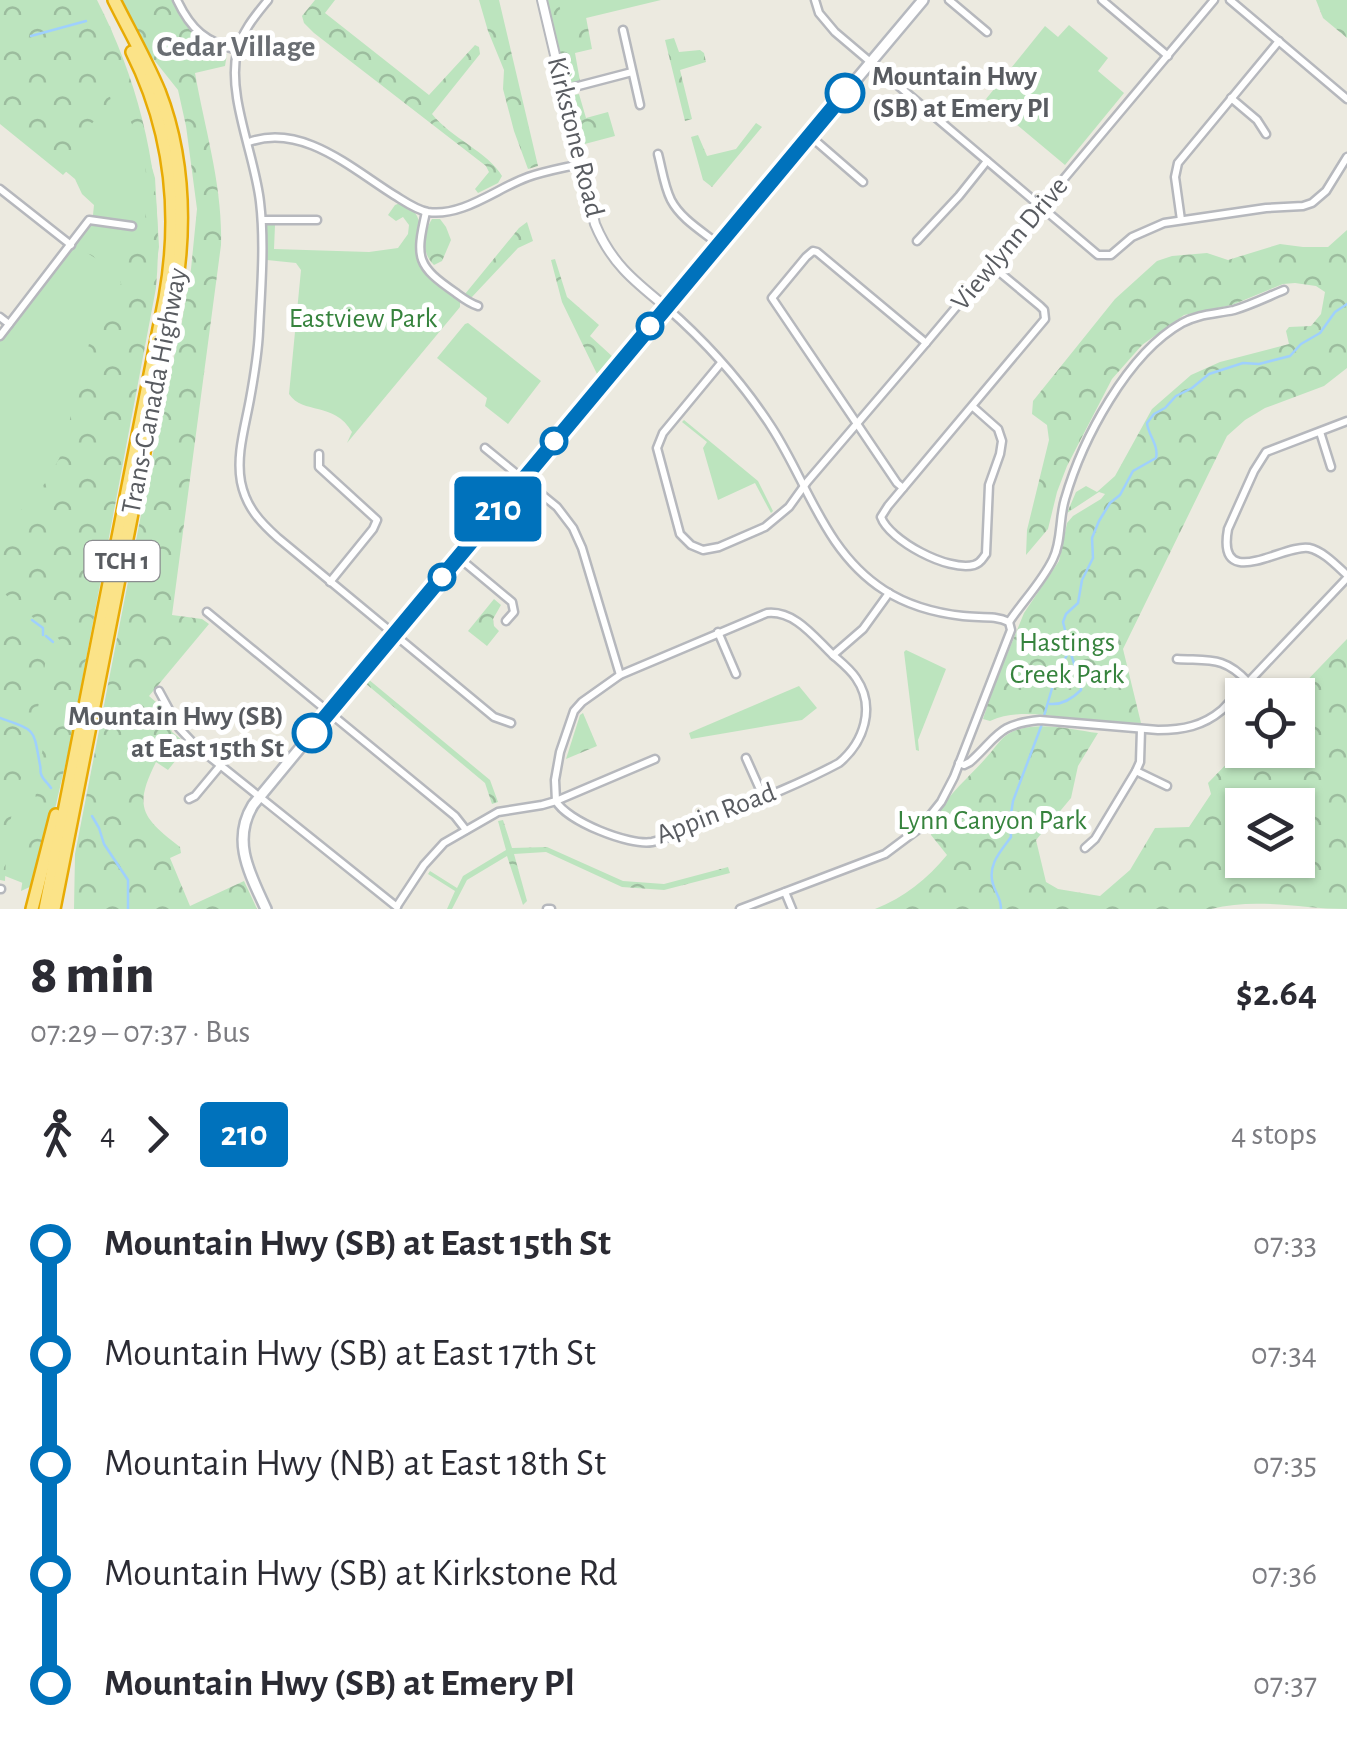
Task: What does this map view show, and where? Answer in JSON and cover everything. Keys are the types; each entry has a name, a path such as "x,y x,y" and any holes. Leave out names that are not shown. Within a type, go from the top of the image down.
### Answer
{"highway":[{"name":"Trans-Canada Highway","path":"45,909 165,298 172,234 170,172 158,117 136,60 105,0"},
{"name":"Trans-Canada Highway","path":"54,909 174,300 181,245 181,190 172,133 152,76 114,0"},
{"path":"32,909 64,785 75,759"}],"main road":[{"path":"266,909 242,847 246,818 259,797 923,0"}],"street":[{"path":"177,0 188,20 207,39 237,50"},
{"path":"268,0 246,28 237,50 235,74 262,220 257,353 240,456 246,501 262,524 330,582 494,717 511,724"},
{"name":"Kirkstone Road","path":"542,0 595,224 608,252 630,277 666,307"},
{"path":"814,0 828,25 1092,251 1106,256 1145,230 1181,220 1312,203 1326,191 1347,157"},
{"path":"949,0 988,32"},
{"path":"1102,0 1168,56"},
{"name":"Viewlynn Drive","path":"722,363 663,433 657,452 684,540 696,548 711,550 758,530 782,514 1214,0"},
{"path":"1230,0 1347,99"},
{"path":"622,30 640,104"},
{"path":"1181,220 1174,178 1178,163 1279,41"},
{"path":"563,90 632,72"},
{"path":"1231,98 1258,120 1266,134"},
{"path":"810,136 863,182"},
{"path":"249,142 286,137 314,145 426,212 449,211 530,176 580,164"},
{"path":"658,154 674,204 718,244"},
{"path":"916,241 987,161"},
{"path":"0,188 71,245"},
{"path":"426,212 420,251 425,269 444,287 478,306"},
{"path":"0,336 90,220 132,226"},
{"path":"262,220 317,220"},
{"path":"903,488 772,298 810,253 818,252 926,343"},
{"path":"972,406 998,429 1002,441 989,485 987,549 983,559 968,566 907,545 881,519 884,510 1046,318 1040,306 992,266"},
{"path":"1008,622 1052,561 1072,478 1108,404 1134,367 1160,339 1187,321 1238,308 1284,290"},
{"path":"666,307 722,363 764,417 837,548 865,576 889,594 916,606 940,613 1001,618 1011,630 959,764 937,808 921,826 901,844 874,859 740,909"},
{"path":"0,317 9,324"},
{"path":"1252,678 1347,577 1327,558 1307,548 1294,548 1247,563 1234,558 1227,546 1228,529 1262,458 1272,450 1347,421"},
{"path":"1320,432 1331,467"},
{"path":"485,448 564,514 578,538 620,674"},
{"path":"319,454 323,471 377,520 330,582"},
{"path":"458,557 512,602 514,612 506,621"},
{"path":"834,655 863,628 889,594"},
{"path":"207,612 455,816 466,830"},
{"name":"Appin Road","path":"556,801 562,810 630,842 660,840 839,763 851,752 865,722 864,696 856,678 791,616 777,612 759,615 718,632"},
{"path":"556,801 556,767 574,711 606,683 718,632 736,674"},
{"path":"1177,659 1220,662 1244,678"},
{"path":"160,692 179,728 220,766 396,908 431,855 466,830 498,812 542,806 656,759"},
{"path":"959,764 975,757 1002,730 1023,721 1178,730 1204,723 1225,707"},
{"path":"1085,848 1095,839 1136,771 1141,729"},
{"path":"746,758 762,796"},
{"path":"189,798 220,766"},
{"path":"1136,771 1167,786"},
{"path":"786,892 792,909"}],"green space":[{"path":"0,0 110,26 155,178 159,247 147,327 38,889 0,874 0,336 93,215 94,205 82,194 75,179 0,117"},
{"path":"0,0 97,0 127,69 147,140 158,251 156,288 55,809 45,880 21,891 61,647 59,639 0,590 0,529 47,481 61,455 92,332 121,284 120,274 78,247 92,244 126,267 129,235 137,235 142,229 147,191 140,137 114,93 109,91 112,107 94,120 63,175 0,124"},
{"path":"121,0 173,0 195,32 227,54 225,66 195,73 216,180 221,245 172,615 202,619 209,624 149,696 163,708 172,732 188,745 168,770 156,762 143,801 157,828 180,847 181,853 170,858 190,906 244,881 257,909 74,909 75,854 182,321 197,209 178,90 147,51"},
{"path":"315,0 335,0 325,13 429,95 475,45 479,47 480,54 432,114 496,168 502,176 498,183 478,193 475,189 489,172 486,166 304,23 302,16"},
{"path":"479,0 499,0 538,166 528,169 514,131 503,89 504,70"},
{"path":"546,0 558,0 562,17 585,12 592,49 575,53 580,81 566,84"},
{"path":"551,0 661,0 557,25"},
{"path":"1316,0 1347,0 1347,38 1323,18"},
{"path":"1069,25 1108,58 1098,71 1124,93 1065,165 986,99 1045,26 1058,37"},
{"path":"674,38 679,52 700,50 706,62 680,70 692,119 685,121 665,40"},
{"path":"579,94 586,118 608,112 615,136 581,145 569,96"},
{"path":"756,123 762,127 712,187 703,180 691,137 698,135 707,156 736,149"},
{"name":"Eastview Park","path":"400,203 419,220 418,263 443,290 460,301 460,307 347,443 352,432 345,422 302,404 289,394 301,270 296,263 267,260 267,225 275,225 274,249 369,252 398,248 409,225 403,217 396,221 388,215"},
{"path":"432,219 440,219 451,240 442,261 434,265 425,243"},
{"path":"527,222 533,241 518,248 471,298 465,294 519,228"},
{"name":"Hastings Creek Park","path":"1347,230 1347,368 1324,386 1265,408 1227,436 1123,649 1141,723 1027,714 983,719 1024,613 1059,561 1067,523 1105,494 1099,492 1067,513 1076,492 1086,486 1097,492 1115,476 1152,409 1191,375 1220,362 1289,344 1286,331 1289,327 1311,326 1321,314 1325,292 1316,286 1283,284 1232,305 1184,315 1142,345 1112,379 1067,466 1048,529 1026,555 1027,530 1049,440 1047,425 1032,414 1033,401 1115,299 1157,261 1207,253 1228,260 1280,244 1328,247"},
{"path":"555,259 567,297 599,325 590,336 613,357 597,374 562,302 551,260"},
{"path":"468,323 541,381 508,424 485,406 487,398 437,358"},
{"path":"684,420 758,481 771,513 755,483 718,500 703,448 707,442"},
{"path":"494,599 501,605 493,619 499,631 487,646 468,631"},
{"path":"0,609 31,633 47,652 37,714 7,834 5,881 0,880"},
{"name":"Lynn Canyon Park","path":"1347,639 1347,909 1262,904 1211,909 875,909 915,886 947,855 931,835 939,812 1000,741 1014,731 1048,726 1098,733 1078,766 1071,798 1036,840 1046,882 1058,889 1100,896 1130,870 1155,828 1189,827 1211,794 1208,783 1225,766 1315,768 1315,678 1309,678"},
{"path":"906,650 946,669 918,740 919,751 916,750"},
{"path":"368,679 490,780 498,802 492,804 485,783 365,683"},
{"path":"799,686 817,708 802,720 691,739 689,733"},
{"path":"583,713 597,746 566,759 580,715"},
{"path":"503,820 512,848 547,847 623,881 664,884 728,867 730,873 664,890 622,887 546,852 514,854 527,901 523,905 507,856 467,880 452,909 447,909 455,891 428,874 430,871 457,888 463,876 506,850 498,821"}],"waterway":[{"path":"31,36 86,21"},
{"path":"1044,716 1055,678 1070,649 1063,622 1078,603 1082,580 1093,558 1092,538 1099,521 1133,471 1156,458 1147,423 1176,396 1209,374 1243,363 1259,364 1290,356 1320,333 1335,312 1347,304"},
{"path":"32,620 43,628 43,635"},
{"path":"46,636 53,642"},
{"path":"1050,704 1067,700 1081,690 1070,651"},
{"path":"0,718 31,732 41,774 51,788"},
{"path":"1001,909 992,871 1011,837 1013,801 1042,724"},
{"path":"92,816 104,844 128,880 128,909"}],"bus line":[{"name":"210","path":"312,733 845,93"}],"place":[{"name":"Mountain Hwy (SB) at Emery Pl","path":"845,93"},
{"name":"Mountain Hwy (SB) at East 15th St","path":"312,733"}],"district":[{"name":"Cedar Village","path":"236,47"}]}
